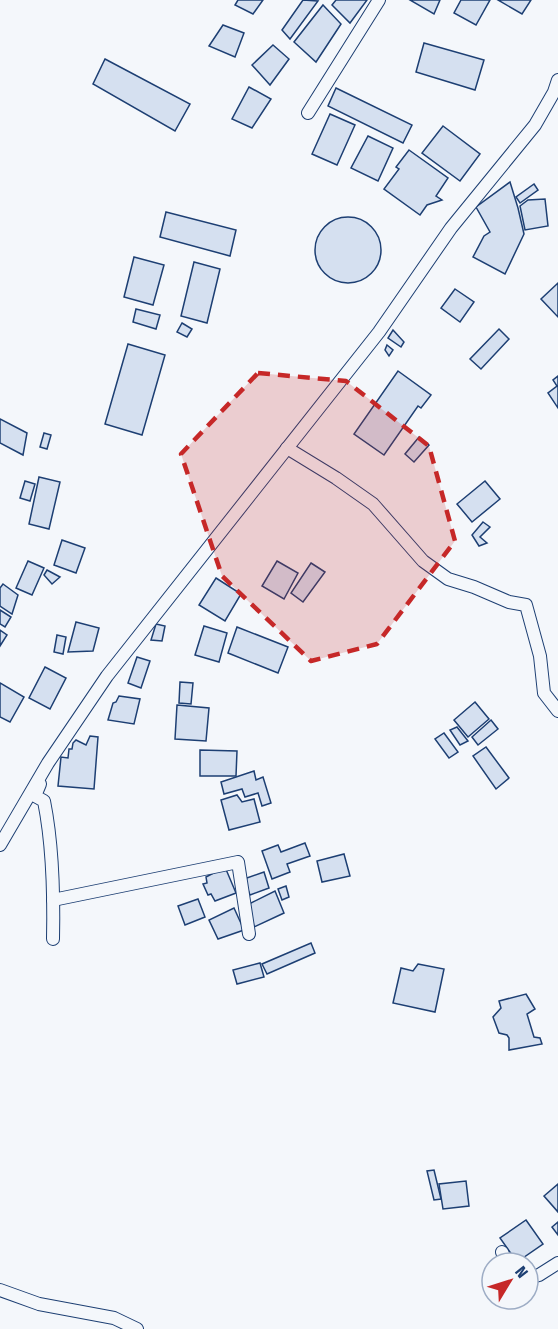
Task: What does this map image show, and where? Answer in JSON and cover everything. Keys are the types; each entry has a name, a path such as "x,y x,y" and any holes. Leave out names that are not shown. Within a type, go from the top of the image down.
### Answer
{"street":[{"path":"308,113 379,0"},
{"path":"0,845 48,764 107,676 379,332 451,228 536,125 558,80"},
{"path":"287,448 373,504 423,561 448,579 509,602 526,605 540,656 544,693 558,711"},
{"path":"48,764 35,796 44,801 48,822 53,939"},
{"path":"53,900 238,862 249,934"},
{"path":"540,1274 558,1263"},
{"path":"0,1290 39,1304 114,1318 136,1329"}],"highlighted area":[{"path":"258,373 346,381 429,446 455,541 377,644 311,661 222,576 181,454"}],"building":[{"path":"238,0 263,0 253,14 235,5"},
{"path":"303,0 318,1 290,39 282,30"},
{"path":"336,0 367,0 350,23 332,5"},
{"path":"410,0 440,0 434,14"},
{"path":"461,0 490,0 476,25 454,13"},
{"path":"498,0 531,0 522,14"},
{"path":"323,5 341,24 316,62 294,42"},
{"path":"223,25 244,33 235,57 209,46"},
{"path":"424,43 484,60 475,90 416,72"},
{"path":"273,45 289,59 270,85 252,65"},
{"path":"105,59 190,104 175,131 93,84"},
{"path":"249,87 271,99 252,128 232,119"},
{"path":"336,88 412,125 403,143 328,106"},
{"path":"330,114 355,125 337,165 312,154"},
{"path":"443,126 480,154 460,181 422,153"},
{"path":"368,136 393,148 378,181 351,168"},
{"path":"409,150 448,178 436,196 442,200 427,205 420,215 384,189 399,169 396,167"},
{"path":"510,182 524,234 505,274 473,257 484,236 490,232 476,207"},
{"path":"534,184 538,190 520,203 516,197"},
{"path":"545,199 548,226 525,230 520,206 528,200"},
{"path":"166,212 236,230 230,256 160,237"},
{"path":"354,217 372,226 379,237 381,250 379,263 372,274 361,281 342,283 324,274 317,263 315,244 324,226 335,219"},
{"path":"134,257 164,265 153,305 124,297"},
{"path":"194,262 220,269 207,323 181,316"},
{"path":"558,283 558,317 541,299"},
{"path":"455,289 474,302 460,322 441,308"},
{"path":"136,309 160,315 156,329 133,322"},
{"path":"182,323 192,329 187,337 177,332"},
{"path":"499,329 509,339 481,369 470,359"},
{"path":"393,330 404,342 401,347 388,338"},
{"path":"128,344 165,355 142,435 105,424"},
{"path":"387,345 393,350 389,356 385,350"},
{"path":"398,371 431,395 421,408 418,406 384,455 354,434"},
{"path":"558,376 558,408 548,393 557,386 553,380"},
{"path":"0,419 27,433 23,455 0,443"},
{"path":"44,433 51,435 47,449 40,447"},
{"path":"419,437 429,445 414,462 405,454"},
{"path":"39,477 60,482 49,529 29,524"},
{"path":"25,481 35,484 30,501 20,498"},
{"path":"485,481 500,499 472,522 457,504"},
{"path":"483,522 490,527 480,537 487,543 479,546 472,535"},
{"path":"62,540 85,548 76,573 54,565"},
{"path":"28,561 44,568 32,595 16,588"},
{"path":"277,561 298,573 284,599 262,586"},
{"path":"311,563 325,572 303,602 291,593"},
{"path":"47,570 60,577 52,584 44,575"},
{"path":"216,578 241,594 225,621 199,605"},
{"path":"3,584 18,595 12,614 0,606 0,588"},
{"path":"0,610 11,617 5,627 0,624"},
{"path":"76,622 99,628 93,651 68,652"},
{"path":"156,624 165,626 162,641 151,640"},
{"path":"204,626 227,633 219,662 195,655"},
{"path":"237,627 288,647 278,673 228,653"},
{"path":"0,630 7,635 0,646"},
{"path":"57,635 66,637 63,654 54,652"},
{"path":"137,657 150,661 141,688 128,683"},
{"path":"45,667 66,678 50,709 29,698"},
{"path":"180,682 193,683 191,704 179,703"},
{"path":"0,683 24,697 10,722 0,717"},
{"path":"119,696 140,699 134,724 108,720 113,703"},
{"path":"475,702 489,719 468,737 454,720"},
{"path":"177,705 209,708 206,741 175,739"},
{"path":"491,720 498,729 478,745 472,737"},
{"path":"457,727 468,741 460,745 450,730"},
{"path":"444,733 458,752 449,758 435,739"},
{"path":"90,736 98,737 94,789 58,786 61,757 68,758 69,749 72,749 76,740 86,745"},
{"path":"486,747 509,778 496,789 473,756"},
{"path":"200,750 237,751 236,776 200,776"},
{"path":"254,771 256,780 263,777 271,803 262,806 258,793 245,797 242,789 224,794 221,782"},
{"path":"237,795 242,802 254,799 260,822 229,830 221,800"},
{"path":"305,843 310,856 287,864 290,872 272,879 262,851 278,845 281,852"},
{"path":"344,854 350,876 322,882 317,861"},
{"path":"225,867 236,893 215,901 211,894 208,895 203,884 207,883 206,877"},
{"path":"264,872 269,888 250,895 244,879"},
{"path":"286,886 289,897 282,900 278,889"},
{"path":"275,891 284,913 254,927 249,904"},
{"path":"198,899 205,917 185,925 178,906"},
{"path":"234,908 244,930 218,939 209,920"},
{"path":"311,943 315,953 267,974 262,964"},
{"path":"260,963 264,977 237,984 233,970"},
{"path":"418,964 444,969 435,1012 393,1003 401,968 413,971"},
{"path":"526,994 535,1009 527,1014 534,1037 540,1038 542,1044 509,1050 509,1038 499,1033 493,1017 501,1008 499,1001"},
{"path":"434,1170 441,1199 434,1200 427,1171"},
{"path":"466,1181 469,1206 443,1209 439,1184"},
{"path":"558,1184 558,1212 544,1196"},
{"path":"526,1220 543,1244 533,1251 509,1251 500,1238"},
{"path":"558,1222 558,1235 552,1227"}]}
